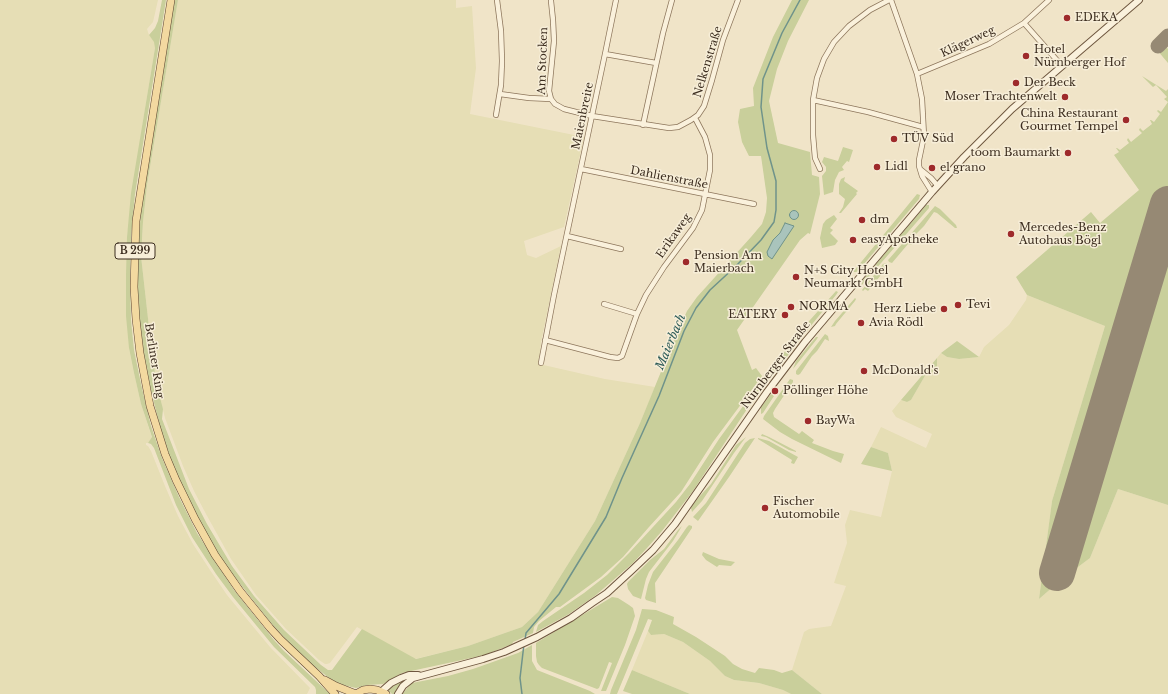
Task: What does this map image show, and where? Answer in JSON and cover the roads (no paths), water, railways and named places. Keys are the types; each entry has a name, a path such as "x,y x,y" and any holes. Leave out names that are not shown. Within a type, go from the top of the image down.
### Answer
{"main road":[{"name":"Berliner Ring","path":"171,0 136,221 134,263 135,295 140,353 145,380 156,426 168,461 184,498 215,555 240,591 270,628 319,676 335,694"},
{"name":"Nürnberger Straße","path":"384,693 391,684 409,675 419,675 470,663 495,656 515,648 571,618 607,593 653,550 675,524 748,418 790,361 821,322 937,185 1004,117 1139,0"},
{"name":"Nürnberger Straße","path":"398,694 406,682 419,675"},
{"name":"Berliner Ring","path":"319,676 336,686 356,694 363,690 370,689 384,693"}],"street":[{"path":"496,115 500,94 502,47 497,0"},
{"name":"Maienbreite","path":"541,363 616,0"},
{"path":"643,124 663,33 672,0"},
{"name":"Nelkenstraße","path":"695,118 706,101 723,40 738,0"},
{"path":"820,169 816,161 814,150 813,100 821,67 834,42 845,30 858,18 890,0 917,74 922,99 924,136 919,160 920,170 932,192"},
{"name":"Klägerweg","path":"917,74 989,44 1024,23 1049,0"},
{"name":"Am Stocken","path":"551,1 554,41 549,91 550,99 559,107 592,116"},
{"path":"1024,23 1062,66"},
{"path":"605,54 656,63"},
{"path":"500,94 550,99"},
{"path":"813,100 868,112 923,127"},
{"path":"592,116 664,128 674,128 695,118"},
{"name":"Erikaweg","path":"545,340 610,357 622,356 642,303 671,257 690,234 702,210 710,170 710,150 695,118"},
{"name":"Dahlienstraße","path":"581,169 754,204"},
{"path":"920,170 931,178 937,185"},
{"path":"567,236 621,249"},
{"path":"604,304 637,314"}],"water":[{"path":"792,211 796,211 798,215 796,219 792,219 790,217 790,213"},
{"path":"785,223 794,226 772,259 768,256 767,252 773,240 780,233"}],"waterway":[{"name":"Maierbach","path":"525,640 526,633 559,594 606,517 659,396 684,331 696,308 710,290 761,240 774,222 776,210 776,181 767,148 761,107 763,79 782,33 800,0"},
{"name":"Maierbach","path":"522,694 520,678 524,644"}],"place":[{"name":"EDEKA","path":"1067,18"},
{"name":"Hotel Nürnberger Hof","path":"1026,56"},
{"name":"Der Beck","path":"1016,83"},
{"name":"Moser Trachtenwelt","path":"1065,97"},
{"name":"China Restaurant Gourmet Tempel","path":"1126,120"},
{"name":"TÜV Süd","path":"894,139"},
{"name":"toom Baumarkt","path":"1068,153"},
{"name":"Lidl","path":"877,167"},
{"name":"el grano","path":"932,168"},
{"name":"dm","path":"862,220"},
{"name":"Mercedes-Benz Autohaus Bögl","path":"1011,234"},
{"name":"easyApotheke","path":"853,240"},
{"name":"Pension Am Maierbach","path":"686,262"},
{"name":"N+S City Hotel Neumarkt GmbH","path":"796,277"},
{"name":"Tevi","path":"958,305"},
{"name":"NORMA","path":"791,307"},
{"name":"Herz Liebe","path":"944,309"},
{"name":"EATERY","path":"785,315"},
{"name":"Avia Rödl","path":"861,323"},
{"name":"McDonald's","path":"864,371"},
{"name":"Pöllinger Höhe","path":"775,391"},
{"name":"BayWa","path":"808,421"},
{"name":"Fischer Automobile","path":"765,508"}]}
